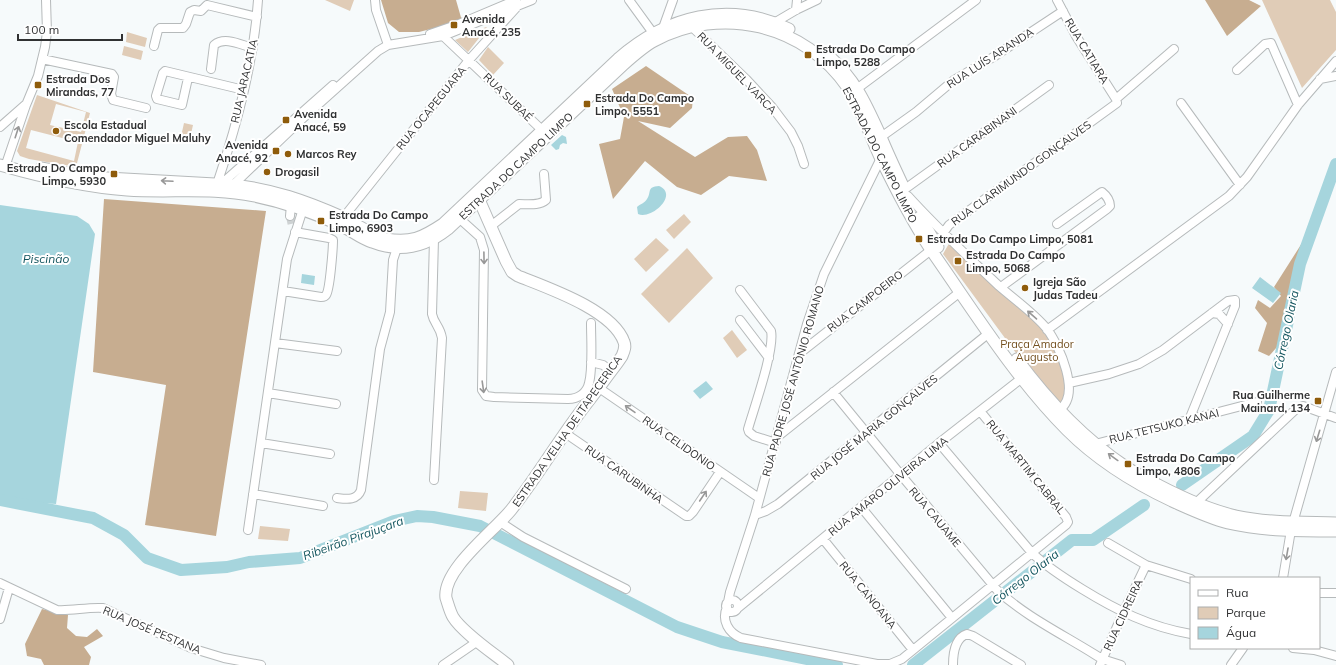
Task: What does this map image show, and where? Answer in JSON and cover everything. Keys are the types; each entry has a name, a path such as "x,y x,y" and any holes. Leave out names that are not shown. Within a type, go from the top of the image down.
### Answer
{"main road":[{"name":"ESTRADA DO CAMPO LIMPO","path":"222,187 303,209 340,225 370,241 392,247 407,247 424,244 434,239 460,219 478,197 542,130 628,50 658,30 693,18 724,14 752,17 774,23 801,36 822,50 841,67 858,88 933,247 960,292 1033,393 1082,444 1118,471 1146,488 1178,504 1228,523 1272,530 1292,526 1336,523"},
{"name":"ESTRADA DO CAMPO LIMPO","path":"3,162 76,184 104,188 129,190 255,187 281,193 307,202 386,239 400,240 419,238 429,234 478,197 639,51 663,37 691,26 730,22 751,24 784,36 808,48 825,61 847,87 866,122 881,158 918,230 933,247 1024,368 1059,410 1080,431 1128,468 1196,503 1237,516 1292,526 1336,531"},
{"name":"ESTRADA VELHA DE ITAPECERICA","path":"478,197 512,272 518,276 571,297 603,318 618,331 624,340 625,350 529,486 498,524 456,568 449,579 446,596 449,609 453,617 458,624 508,665"},
{"path":"1033,393 1052,409 1059,410"}],"street":[{"path":"3,162 34,87 42,59 47,32 46,0"},
{"name":"RUA JARACATIA","path":"222,187 253,48 258,0"},
{"path":"375,0 376,10 388,43"},
{"path":"222,187 366,59 388,43 415,37 442,34 517,2 532,0"},
{"path":"629,0 658,30 673,0"},
{"path":"796,10 797,0"},
{"path":"774,23 817,0"},
{"path":"858,88 976,0"},
{"name":"RUA CATIARA","path":"1057,0 1076,36 1117,101"},
{"name":"RUA OCAPEGUARA","path":"343,218 517,2"},
{"path":"154,46 158,30 160,28 183,28 190,12 194,10 201,11 206,5 257,17"},
{"name":"RUA LUÍS ARANDA","path":"881,137 904,121 954,80 995,56 1063,11"},
{"name":"RUA MIGUEL VARCA","path":"691,26 746,79 772,107 791,132 798,146 804,164"},
{"name":"RUA SUBAÉ","path":"442,34 542,130"},
{"path":"211,69 214,45 221,40 253,48"},
{"path":"1237,70 1267,43 1272,43 1298,105"},
{"name":"RUA CLARIMUNDO GONÇALVES","path":"933,247 949,225 987,199 1117,101 1174,49"},
{"path":"42,59 112,74 114,77 111,94 113,100 146,108"},
{"path":"222,187 302,119 366,59"},
{"path":"1047,330 1188,228 1229,196 1254,168 1298,105 1336,61"},
{"path":"188,78 182,105 157,99 156,96 164,72 244,90"},
{"path":"1320,80 1336,76"},
{"name":"RUA CARABINANI","path":"907,192 1049,85"},
{"path":"1181,103 1240,185"},
{"path":"0,127 26,105"},
{"name":"RUA PADRE JOSÉ ANTÔNIO ROMANO","path":"732,605 732,588 777,440 813,304 824,274 881,158"},
{"path":"491,226 520,204 532,204 546,200 544,174"},
{"path":"907,192 943,233 1047,330 1063,360 1069,383 1066,402 1059,410"},
{"path":"1001,287 1107,209 1110,206 1110,202 1102,192 1057,224"},
{"path":"290,216 291,205"},
{"path":"248,530 287,259 293,229 303,209"},
{"path":"460,219 480,237 484,250 482,390 486,396 575,398 582,394 589,385 591,362 591,323"},
{"path":"283,291 321,297 326,296 331,269 333,247 332,239 293,229"},
{"path":"434,239 432,314 435,322 441,330 442,338 434,480"},
{"path":"424,244 434,259"},
{"path":"337,498 355,498 359,495 361,490 380,349 390,312 393,260 392,247"},
{"name":"RUA CAMPOEIRO","path":"800,353 933,247"},
{"path":"740,290 771,331 772,337 769,358 748,429 754,436 777,440 834,392 960,292"},
{"path":"1069,383 1109,374 1139,364 1163,350 1228,301 1234,300 1235,306 1189,420"},
{"path":"1212,313 1219,314 1228,324"},
{"path":"740,320 769,358"},
{"name":"RUA JOSÉ MARIA GONÇALVES","path":"755,515 766,512 778,504 989,333"},
{"path":"275,343 337,351"},
{"path":"591,362 603,365 611,371"},
{"path":"1283,577 1292,526 1336,372"},
{"name":"RUA AMARO OLIVEIRA LIMA","path":"732,605 754,594 939,443 1022,378"},
{"name":"RUA CELIDONIO","path":"599,388 759,498"},
{"name":"RUA CAUAME","path":"834,392 901,475 1005,598 1101,662 1121,665"},
{"path":"268,393 336,404"},
{"name":"RUA TETSUKO KANAI","path":"1095,444 1257,402"},
{"path":"1196,503 1300,406 1336,418"},
{"name":"RUA MARTIM CABRAL","path":"980,411 1066,517 1068,522 1034,555"},
{"name":"RUA CARUBINHA","path":"565,433 684,515 688,516 693,512 720,472"},
{"path":"261,443 330,454"},
{"path":"939,443 1034,555 1048,566 1064,578 1123,613 1163,628 1190,634"},
{"path":"253,494 323,506"},
{"path":"862,507 952,618"},
{"path":"498,524 626,588"},
{"name":"RUA CANOANA","path":"822,539 913,650"},
{"path":"1108,543 1146,565 1190,579"},
{"path":"732,605 730,620 734,630 747,640 877,664 897,663 952,618 995,588 1034,555"},
{"name":"RUA CIDREIRA","path":"1101,662 1146,565"},
{"name":"RUA JOSÉ PESTANA","path":"0,584 57,610 66,611 95,607 103,608 191,648 224,658 261,665"},
{"path":"0,619 9,588"},
{"path":"1320,593 1336,593"},
{"path":"953,665 954,650 961,638 967,634 973,636 1021,665"},
{"path":"443,665 478,641"},
{"path":"1231,665 1242,649"},
{"path":"1304,649 1314,650 1336,656"}],"green space":[{"path":"325,0 354,0 350,11"},
{"path":"1262,0 1330,0 1336,12 1336,50 1302,88"},
{"path":"486,27 487,28 468,52 455,40"},
{"path":"127,32 147,38 145,47 126,42"},
{"path":"124,46 143,51 141,60 122,55"},
{"path":"488,47 504,63 493,75 479,60"},
{"name":"Escola Estadual Comendador Miguel Maluhy","path":"37,95 90,113 76,167 29,159 20,156 17,151","holes":["56,104 86,112 81,132 50,125","31,130 78,142 74,161 26,148"]},
{"path":"184,123 193,125 189,143 180,141"},
{"path":"684,214 691,222 674,239 666,230"},
{"path":"656,238 669,250 646,272 634,259"},
{"name":"Praça Amador Augusto","path":"951,240 1022,306 1057,347 1069,383 1061,408 1052,402 943,254"},
{"path":"687,248 713,278 669,323 641,294"},
{"path":"732,330 747,350 737,358 723,338"},
{"path":"460,491 488,493 486,511 458,508"},
{"path":"260,526 290,529 288,541 258,539"}],"shaded area":[{"path":"381,0 456,0 462,21 419,32 399,32 388,23"},
{"path":"1205,0 1249,0 1261,6 1227,36"},
{"path":"646,66 693,98 692,108 670,128 638,121 695,157 728,137 747,136 757,150 767,181 729,176 701,195 677,187 645,161 613,199 599,144 620,139 624,117 612,89"},
{"path":"104,199 266,211 216,536 145,525 166,385 93,372"},
{"path":"1309,232 1307,255 1277,347 1269,356 1258,351 1267,323 1255,308 1258,300 1270,308 1281,296 1274,287"},
{"path":"42,609 68,615 67,628 76,636 87,637 97,629 103,636 84,647 91,657 89,665 44,665 41,659 27,656 25,644"}],"water":[{"path":"562,135 566,137 567,144 563,143 560,145 559,149 556,150 551,145"},
{"path":"659,186 664,190 666,195 665,200 656,210 644,215 638,214 637,207 646,200 652,187"},
{"name":"Piscinão","path":"0,205 77,216 89,224 95,234 56,504 1,500 0,498"},
{"path":"302,274 315,276 314,285 301,283"},
{"path":"1260,277 1281,293 1273,303 1252,288"},
{"path":"706,381 713,389 700,399 693,391"}],"waterway":[{"name":"Córrego Olaria","path":"1182,485 1253,436 1269,410 1300,264 1336,164"},
{"name":"Ribeirão Pirajuçara","path":"0,500 93,518 124,535 147,558 181,570 227,567 249,562 300,558 394,521 417,516 433,517 480,526 677,627 722,642 837,665"},
{"name":"Córrego Olaria","path":"913,665 1072,540 1093,540 1144,505"}],"tunnel":[{"path":"290,216 292,226"}],"place":[{"name":"Avenida Anacé, 235","path":"454,25"},
{"name":"Estrada Do Campo Limpo, 5288","path":"808,55"},
{"name":"Estrada Dos Mirandas, 77","path":"38,85"},
{"name":"Estrada Do Campo Limpo, 5551","path":"587,104"},
{"name":"Avenida Anacé, 59","path":"286,120"},
{"name":"Escola Estadual Comendador Miguel Maluhy","path":"56,131"},
{"name":"Avenida Anacé, 92","path":"276,151"},
{"name":"Marcos Rey","path":"288,154"},
{"name":"Drogasil","path":"267,172"},
{"name":"Estrada Do Campo Limpo, 5930","path":"114,174"},
{"name":"Estrada Do Campo Limpo, 6903","path":"321,221"},
{"name":"Estrada Do Campo Limpo, 5081","path":"919,239"},
{"name":"Estrada Do Campo Limpo, 5068","path":"958,261"},
{"name":"Igreja São Judas Tadeu","path":"1025,288"},
{"name":"Rua Guilherme Mainard, 134","path":"1318,401"},
{"name":"Estrada Do Campo Limpo, 4806","path":"1128,464"}]}
